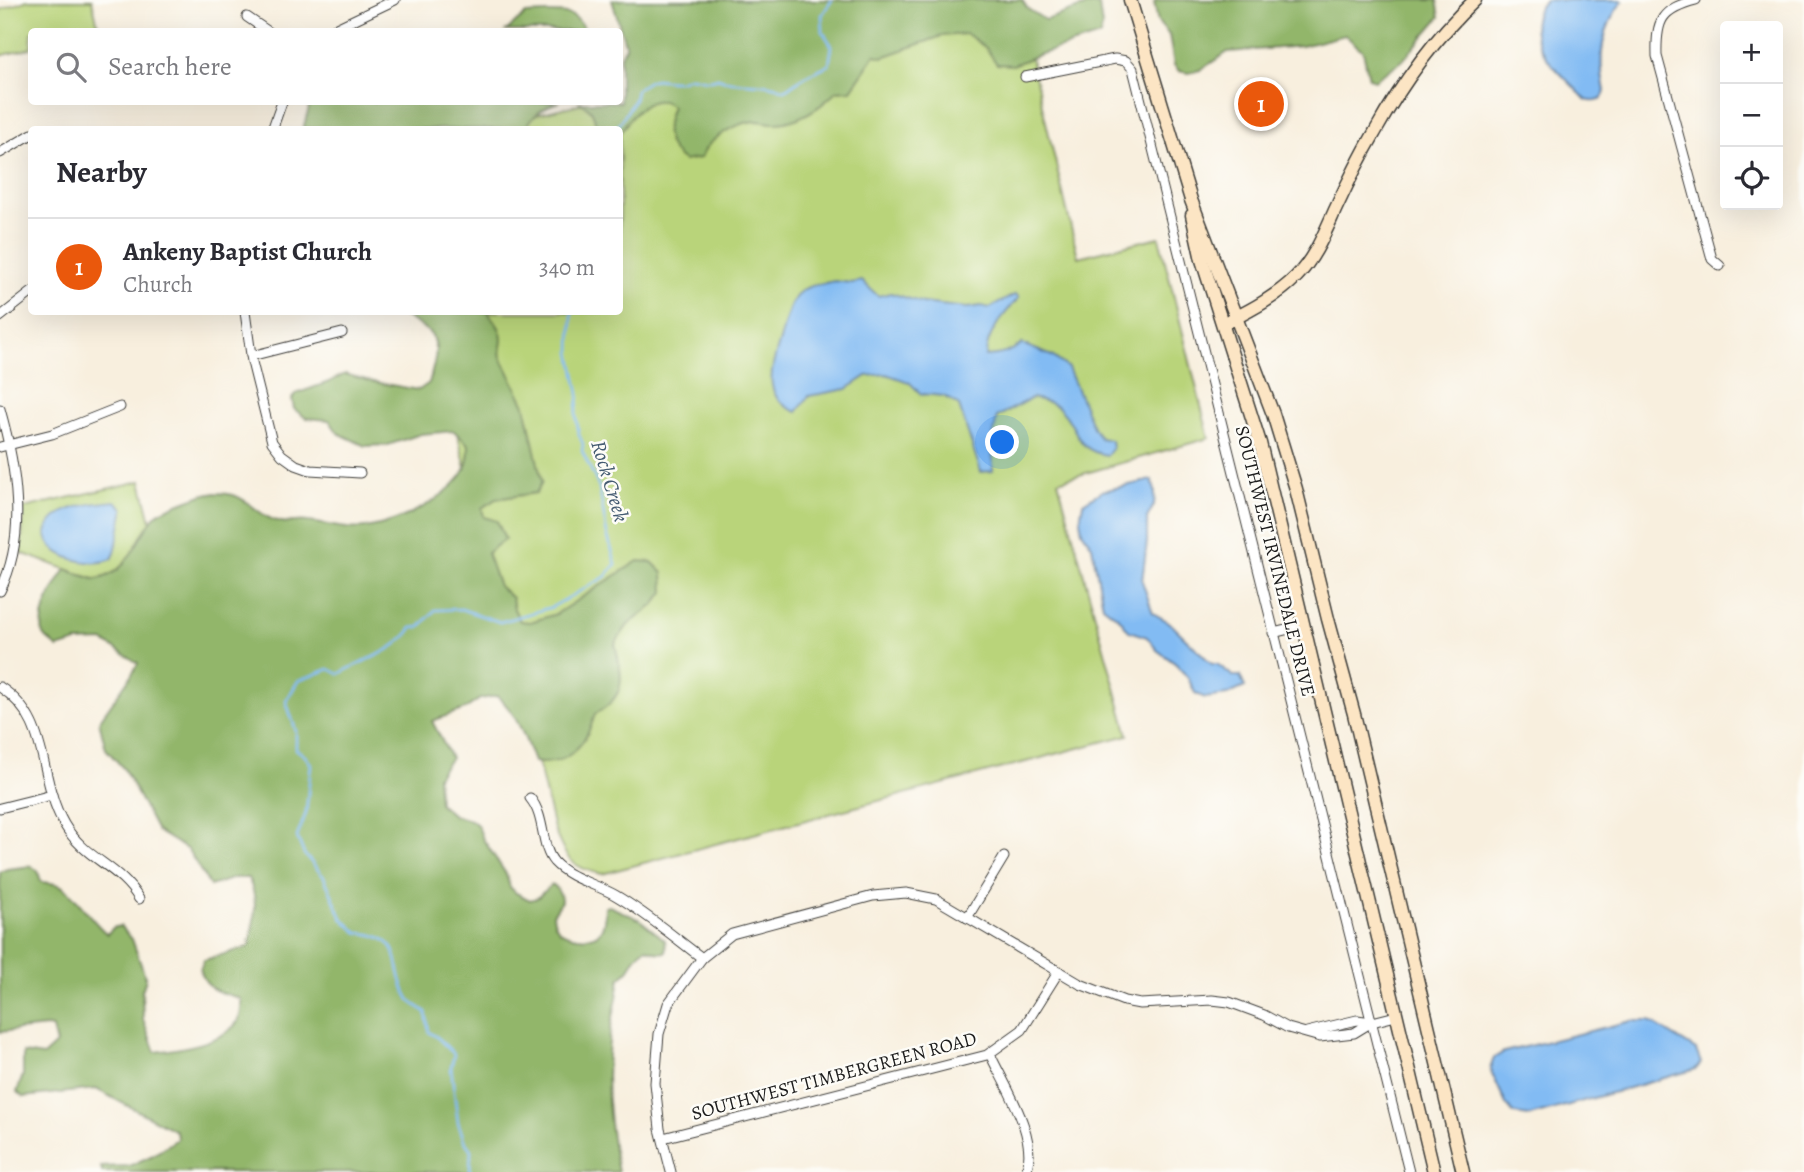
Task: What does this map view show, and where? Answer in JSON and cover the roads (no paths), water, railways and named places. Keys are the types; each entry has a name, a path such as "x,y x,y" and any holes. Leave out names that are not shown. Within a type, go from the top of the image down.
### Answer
{"main road":[{"name":"SOUTHWEST IRVINEDALE DRIVE","path":"1130,0 1191,200 1273,414 1296,489 1354,714 1463,1172"},
{"path":"1222,324 1267,300 1305,268 1318,247 1360,158 1392,102 1429,50 1475,0"},
{"name":"SOUTHWEST IRVINEDALE DRIVE","path":"1191,200 1194,227 1260,443 1434,1172"}],"street":[{"path":"336,28 395,0"},
{"path":"1696,0 1678,5 1662,17 1656,32 1657,56 1712,259 1720,266"},
{"path":"247,17 263,28"},
{"name":"SOUTHWEST IRVINEDALE DRIVE","path":"1025,78 1115,59 1126,61 1133,69 1409,1172"},
{"path":"273,126 281,105"},
{"path":"0,153 28,136"},
{"path":"0,317 28,295"},
{"path":"245,315 251,356 268,432 282,456 310,470 360,473"},
{"path":"251,356 342,333"},
{"path":"5,446 52,434 120,407"},
{"path":"0,409 5,446 16,474 14,544 0,590"},
{"path":"1273,633 1302,626"},
{"path":"0,687 16,698 34,724 52,795 65,825 94,858 125,878 139,899"},
{"path":"0,808 52,795"},
{"path":"530,798 538,808 548,850 555,863 583,881 621,899 702,958"},
{"path":"967,918 1004,857"},
{"path":"671,1172 655,1083 659,1034 668,1004 702,958 724,939 750,928 886,893 906,892 936,900 1094,991 1124,1001 1140,1004 1212,1000 1229,1002 1264,1014 1288,1028 1305,1032 1357,1020 1372,1022 1396,1016"},
{"name":"SOUTHWEST TIMBERGREEN ROAD","path":"663,1138 990,1054 1022,1030 1059,971"},
{"path":"990,1054 1025,1129 1030,1157 1026,1172"}],"water":[{"path":"1545,0 1623,0 1610,21 1603,43 1601,66 1605,91 1598,100 1586,100 1554,67 1537,42 1534,28 1536,14"},
{"path":"834,281 862,281 878,296 891,293 923,303 967,308 990,308 1016,294 1019,298 992,332 986,356 1005,353 1022,344 1052,356 1068,368 1093,427 1100,438 1111,440 1112,449 1107,455 1088,448 1058,407 1032,398 997,417 992,441 993,471 981,472 959,406 944,396 921,394 909,382 886,374 867,376 847,389 809,396 797,412 785,405 777,397 772,378 775,356 790,307 802,290"},
{"path":"1152,480 1155,491 1154,505 1147,518 1142,581 1153,613 1169,622 1212,664 1217,664 1233,676 1240,676 1245,687 1227,695 1205,698 1195,693 1188,678 1176,664 1157,650 1147,637 1129,631 1120,619 1103,606 1092,546 1082,531 1080,520 1083,503 1102,491"},
{"path":"116,501 123,508 123,513 112,559 87,562 60,554 51,546 46,537 48,527 57,516 77,507"},
{"path":"1631,1021 1649,1021 1696,1050 1701,1063 1696,1069 1530,1116 1514,1114 1506,1104 1490,1069 1494,1058 1504,1052"}],"waterway":[{"name":"Rock Creek","path":"618,126 634,100 636,90 653,80 718,78 785,90 829,65 832,46 823,32 822,15 832,0"},
{"name":"Rock Creek","path":"470,1172 471,1150 464,1140 458,1122 451,1068 454,1054 429,1032 426,1012 409,999 391,947 374,935 358,933 342,918 324,877 304,854 297,837 306,813 311,764 296,749 296,731 286,701 298,681 329,669 339,674 378,655 397,644 412,628 420,627 435,610 461,609 500,622 552,607 605,577 616,564 607,534 599,487 582,451 583,444 579,435 576,414 579,394 571,352 572,315"}],"place":[{"name":"Ankeny Baptist Church","path":"1261,104"}]}
